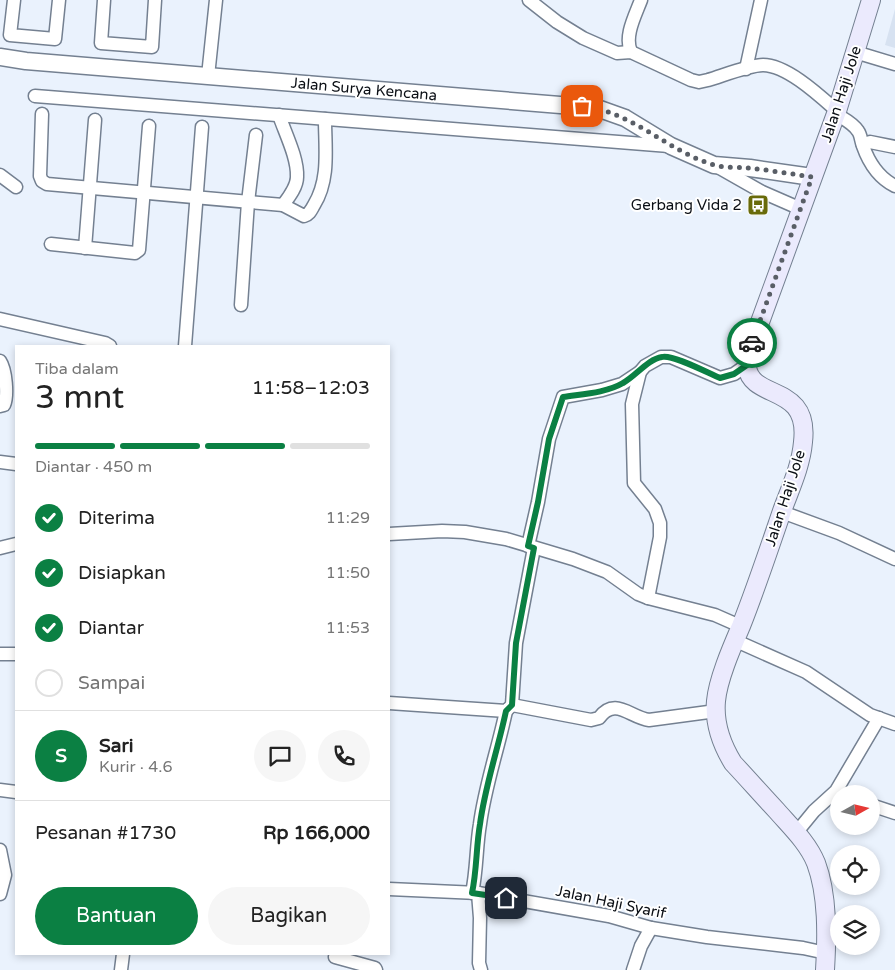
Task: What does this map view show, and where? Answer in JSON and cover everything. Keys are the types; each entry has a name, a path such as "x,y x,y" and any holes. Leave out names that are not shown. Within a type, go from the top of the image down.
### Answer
{"main road":[{"name":"Jalan Haji Jole","path":"825,961 825,918 821,882 816,863 808,848 796,833 733,763 722,742 716,711 718,693 737,633 782,512 803,449 804,421 798,408 792,402 753,379 747,365 752,344 837,112 871,0"}],"street":[{"path":"14,0 10,35 56,39 59,0"},
{"path":"104,0 101,43 152,47 155,0"},
{"path":"208,76 216,0"},
{"path":"529,0 557,22 583,38 617,53 631,52 691,80 699,82 762,64 773,66 799,79 851,123 860,133 869,160 879,174 895,186"},
{"path":"631,52 628,38 640,0"},
{"path":"746,69 760,0"},
{"path":"855,52 895,64"},
{"name":"Jalan Surya Kencana","path":"0,57 26,61 597,108 625,118 672,146 714,165 762,192 801,209"},
{"path":"34,96 672,146"},
{"path":"42,114 40,176 47,184 283,205 304,216 307,216 323,189 325,179 325,119"},
{"path":"279,115 296,163 297,178 290,196 283,205"},
{"path":"85,248 95,120"},
{"path":"51,244 136,252 139,250 149,126"},
{"path":"186,345 202,127"},
{"path":"241,305 248,202 256,134"},
{"path":"863,145 870,142 895,147"},
{"name":"Jalan Surya Kencana","path":"714,165 812,177"},
{"path":"0,175 16,187"},
{"path":"0,319 108,345"},
{"path":"481,970 479,963 480,918 475,893 475,879 481,815 509,708 516,643 538,502 549,439 563,397 602,390 622,384 640,372 645,366 661,357 670,357 720,378 734,374 747,365"},
{"path":"0,362 4,370 6,399 4,405 0,406"},
{"path":"640,372 632,404 634,482 655,509 660,523 660,537 648,598"},
{"path":"0,462 15,464"},
{"path":"782,512 839,533 895,559"},
{"path":"390,534 442,530 465,532 531,547 607,572 638,594 715,616 737,633 806,672 870,715 895,724"},
{"path":"0,548 15,544"},
{"path":"0,654 15,654"},
{"path":"390,702 509,708 591,720 599,718 603,712 610,708 628,711 643,719 650,720 716,711"},
{"path":"842,785 879,718"},
{"path":"0,790 15,792"},
{"path":"796,833 814,811 830,799"},
{"path":"880,808 895,813"},
{"path":"0,850 10,874 0,894"},
{"name":"Jalan Haji Syarif","path":"390,889 475,893 609,916 651,928 707,937 803,948 825,961"},
{"path":"633,970 641,946 651,928"},
{"path":"120,970 123,955"},
{"path":"331,970 336,956 375,968 376,970"}],"shaded area":[{"path":"895,9 895,48 885,45"}],"way so far":[{"path":"582,106 597,108 625,118 672,146 714,165 812,177 752,343"}],"place":[{"name":"Gerbang Vida 2","path":"758,205"}],"route":[{"path":"506,898 472,893 480,824 487,787 506,711 512,705 516,643 534,548 528,546 549,439 563,397 602,390 622,384 640,372 645,366 661,357 670,357 720,378 728,377 747,365 752,343"}]}
